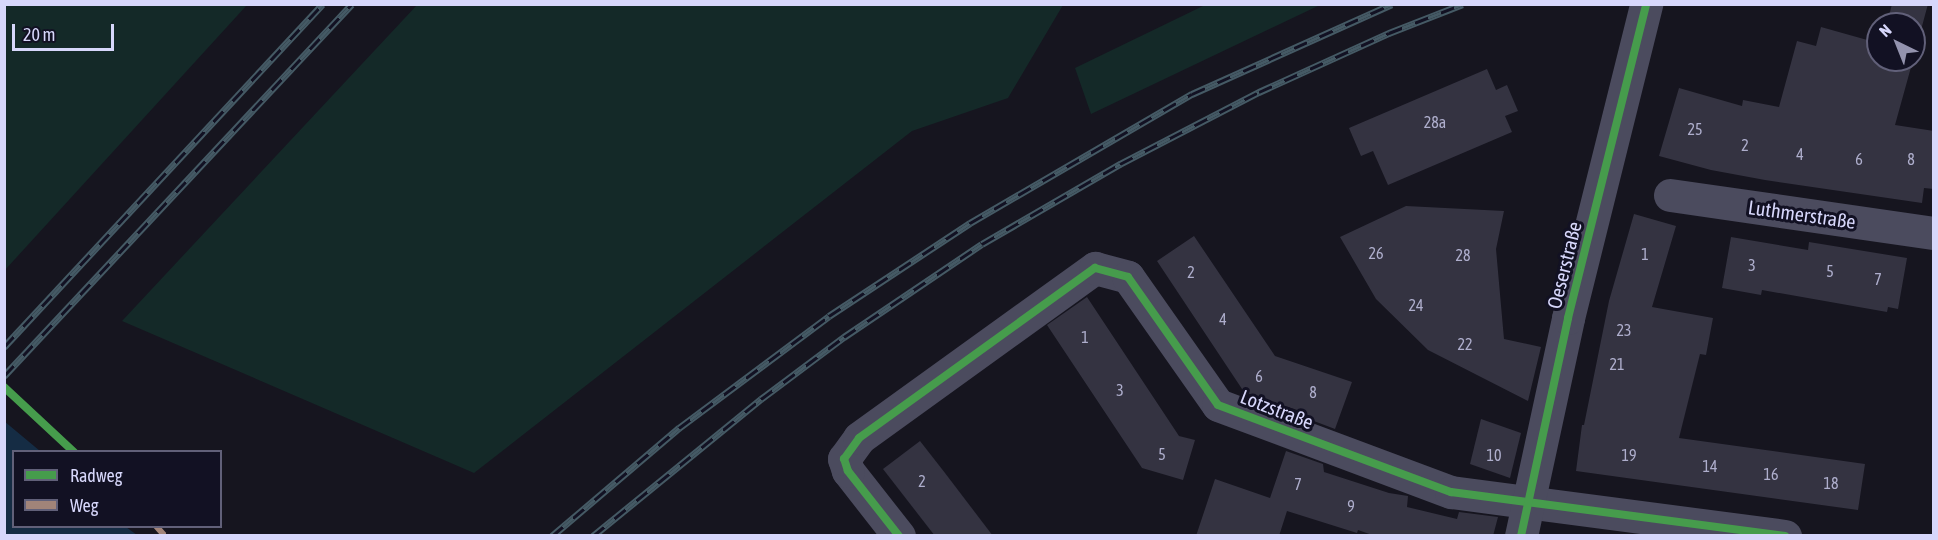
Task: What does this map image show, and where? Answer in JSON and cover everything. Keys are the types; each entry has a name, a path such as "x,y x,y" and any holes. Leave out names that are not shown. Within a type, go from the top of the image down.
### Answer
{"street":[{"name":"Oeserstraße","path":"1521,536 1568,318 1646,4"},
{"name":"Luthmerstraße","path":"1670,195 1934,233"},
{"name":"Lotzstraße","path":"899,536 848,471 844,459 859,438 1095,268 1128,277 1218,405 1451,492 1528,504 1785,536"}],"green space":[{"path":"4,5 247,5 5,270"},
{"path":"417,5 1063,5 1008,98 912,131 474,473 122,321"},
{"path":"1205,5 1320,5 1091,114 1075,68"}],"water":[{"path":"4,421 39,450 12,450 12,528 127,528 137,535 5,535"}],"building":[{"path":"1892,4 1928,4 1926,12 1890,12"},
{"path":"1821,27 1866,40 1866,72 1910,72 1895,125 1934,131 1934,189 1924,188 1922,203 1765,180 1711,170 1659,156 1679,88 1742,106 1743,100 1779,107 1797,41 1816,46"},
{"path":"1487,69 1496,90 1507,85 1518,111 1505,116 1512,132 1388,185 1373,151 1361,156 1349,128"},
{"path":"1406,206 1504,211 1496,249 1504,339 1541,347 1528,401 1428,350 1376,299 1340,237"},
{"path":"1634,214 1676,226 1652,307 1713,318 1706,355 1700,354 1679,438 1865,464 1858,510 1576,471 1582,425 1584,425 1609,301"},
{"path":"1194,236 1275,356 1352,382 1335,429 1298,415 1300,411 1244,392 1157,261"},
{"path":"1731,237 1808,250 1809,242 1907,258 1898,309 1888,307 1887,312 1762,290 1761,295 1722,288"},
{"path":"1087,297 1179,436 1195,440 1183,480 1142,468 1047,325"},
{"path":"1481,419 1521,433 1510,478 1470,464"},
{"path":"920,441 993,536 935,536 883,469"},
{"path":"1286,451 1323,464 1324,472 1389,493 1408,496 1407,507 1457,519 1459,512 1498,517 1493,536 1375,536 1358,530 1357,533 1287,511 1279,536 1196,536 1215,479 1270,498"}],"railway":[{"path":"4,347 323,4"},
{"path":"4,376 352,4"},
{"path":"552,536 679,428 829,316 970,223 1192,94 1392,4"},
{"path":"593,536 761,399 844,337 982,244 1120,164 1259,92 1389,33 1463,4"}],"marked path":[{"path":"158,528 165,536"}],"cycle path":[{"path":"1521,536 1568,318 1646,4"},
{"path":"899,536 848,471 844,459 859,438 1095,268 1128,277 1218,405 1451,492 1785,536"},
{"path":"4,387 72,450"}]}
